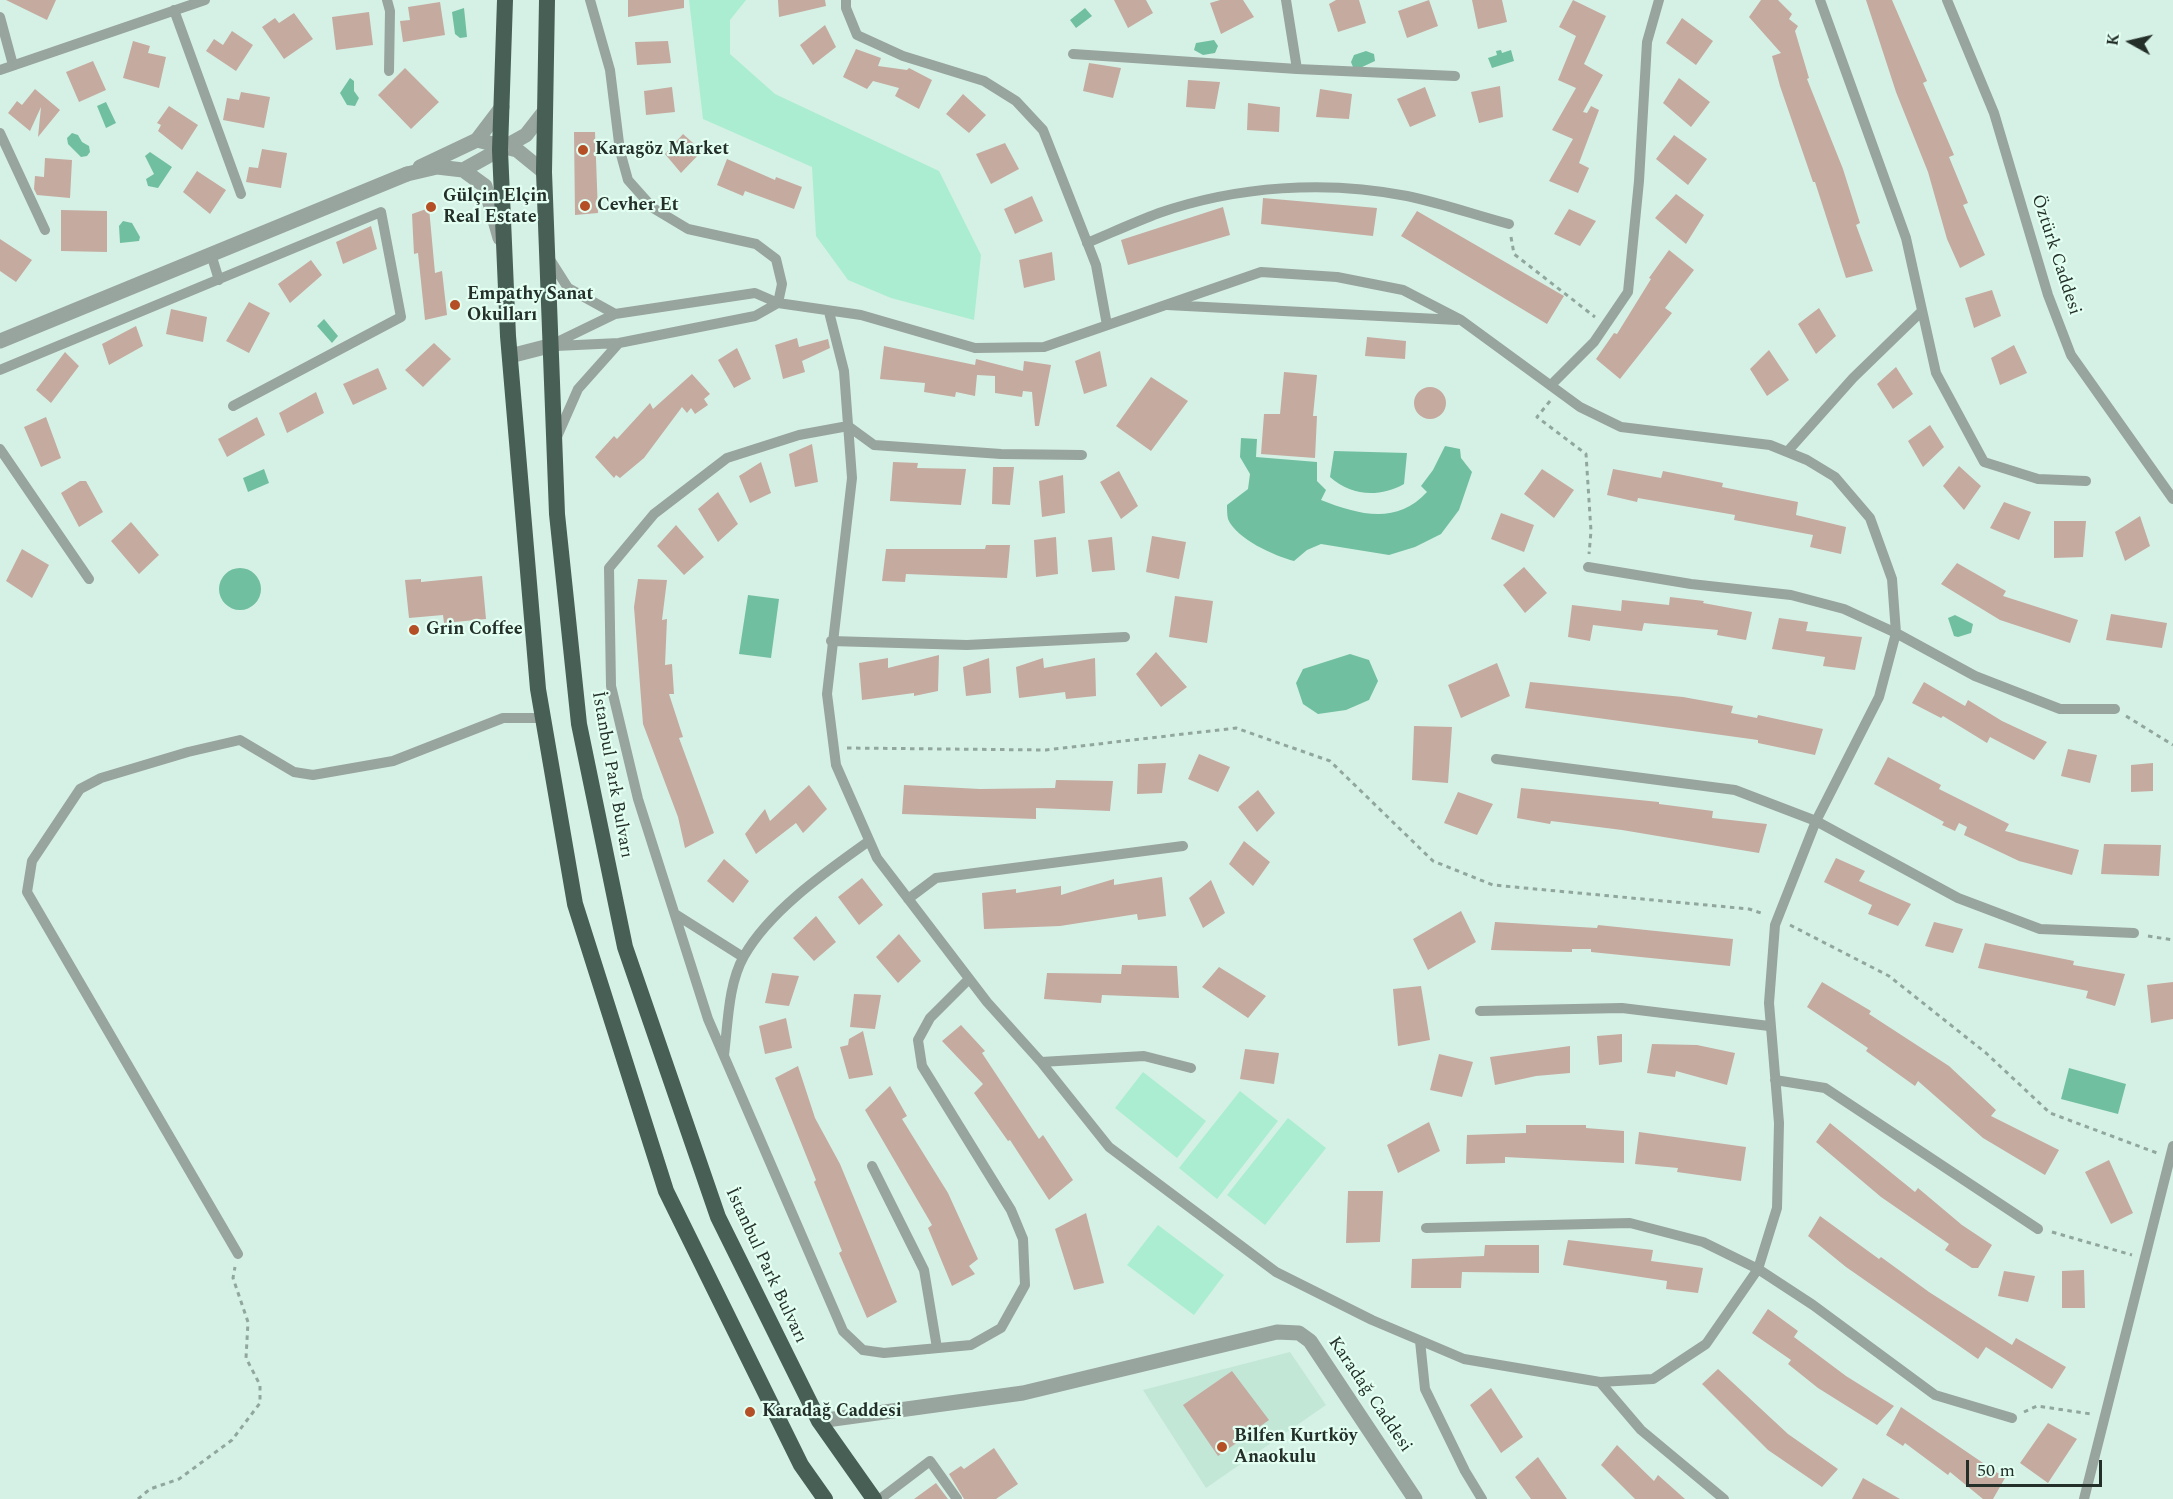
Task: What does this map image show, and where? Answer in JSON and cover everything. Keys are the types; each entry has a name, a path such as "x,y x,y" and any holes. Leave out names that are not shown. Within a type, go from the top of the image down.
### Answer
{"highway":[{"path":"505,0 502,107 503,248 510,356 538,689 575,904 666,1191 801,1465 825,1499"},
{"name":"İstanbul Park Bulvarı","path":"547,0 544,172 557,514 579,724 625,947 718,1217 819,1421 874,1499"}],"street":[{"path":"0,341 407,174 477,140 502,107"},
{"path":"463,170 526,135 544,112"},
{"path":"477,140 517,150 544,172"},
{"path":"407,174 437,167 463,170 485,186 503,248"},
{"path":"510,356 549,346"},
{"name":"Karadağ Caddesi","path":"819,1421 1023,1393 1277,1332 1294,1332 1304,1336 1322,1358 1415,1499"}],"lane":[{"path":"0,70 205,0"},
{"path":"387,0 390,11 389,71"},
{"path":"590,0 610,70 620,151 628,180 653,208 688,229 756,244 776,259 782,284 778,303"},
{"path":"846,0 846,8 857,35 903,56 984,81 1016,101 1043,130 1096,265 1107,325"},
{"path":"1286,0 1297,69"},
{"path":"1554,388 1594,342 1628,292 1639,181 1647,42 1659,0"},
{"path":"1820,0 1906,238 1936,373 1984,462 2038,479 2086,481"},
{"name":"Öztürk Caddesi","path":"1947,0 1994,113 2048,295 2070,355 2173,499"},
{"path":"174,10 241,194"},
{"path":"0,17 13,65"},
{"path":"1073,54 1297,69 1455,76"},
{"path":"0,134 45,230"},
{"path":"1087,243 1160,213 1244,192 1297,187 1354,189 1407,196 1509,224"},
{"path":"0,370 381,212 401,317 233,406"},
{"path":"211,254 219,280"},
{"path":"549,258 568,288 615,314"},
{"path":"549,346 615,314 755,293 778,303 861,315 975,348 1044,347 1261,272 1337,277 1403,290 1461,320 1580,407 1621,427 1770,445 1807,460 1835,477 1870,518 1892,579 1896,633 1879,697 1816,821 1778,919 1774,937 1769,1026 1779,1124 1777,1208 1758,1269 1706,1344 1653,1379 1600,1382 1464,1359 1420,1341 1276,1272 1109,1147 1041,1062 969,979 876,858 836,765 826,694 852,478 844,371 829,312"},
{"path":"549,346 619,343 755,315 778,303"},
{"path":"1163,305 1461,320"},
{"path":"1787,452 1853,378 1922,311"},
{"path":"555,442 578,389 619,343"},
{"path":"969,979 930,1018 918,1040 922,1066 1011,1210 1023,1239 1025,1286 1001,1328 971,1345 884,1353 863,1350 843,1331 708,1019 638,799 611,686 609,568 654,514 727,458 799,435 848,426 874,446 1001,454 1082,455"},
{"path":"0,449 89,579"},
{"path":"1588,567 1691,584 1791,595 1844,609 1896,633 1975,676 2060,709 2115,708"},
{"path":"831,641 967,645 1125,637"},
{"path":"237,1254 27,892 32,861 80,789 101,778 188,752 240,740 294,772 313,775 393,761 503,718 543,718"},
{"path":"1496,759 1735,790 1816,821 1958,898 2040,929 2134,933"},
{"path":"724,1056 732,997 744,957 770,921 824,873 869,841"},
{"path":"908,899 936,878 1183,846"},
{"path":"675,914 744,957"},
{"path":"1480,1011 1622,1008 1769,1026"},
{"path":"1041,1062 1144,1056 1191,1068"},
{"path":"1775,1080 1825,1088 2038,1229"},
{"path":"2084,1499 2173,1146"},
{"path":"872,1166 924,1270 937,1348"},
{"path":"1426,1228 1630,1223 1703,1242 1758,1269 1814,1305 1935,1395 2012,1418"},
{"path":"1420,1341 1425,1389 1465,1471 1482,1499"},
{"path":"1600,1382 1641,1430 1724,1499"},
{"path":"880,1499 930,1461 957,1499"}],"path":[{"path":"1509,224 1514,254 1605,326"},
{"path":"1554,388 1537,417 1586,454 1591,531 1588,567"},
{"path":"2115,708 2173,745"},
{"path":"834,748 1046,750 1236,728 1330,761 1433,861 1493,885 1749,909 1778,919 1889,976 1986,1053 2050,1113 2170,1158"},
{"path":"2134,933 2173,940"},
{"path":"2038,1229 2145,1259"},
{"path":"138,1499 150,1488 179,1479 232,1440 260,1403 260,1385 246,1358 248,1322 233,1278 237,1254"},
{"path":"2012,1418 2037,1406 2105,1416"}],"shaded area":[{"path":"689,0 746,0 730,20 730,54 775,94 939,171 981,255 974,320 891,298 848,280 816,236 812,167 703,119"},
{"path":"464,8 467,37 460,38 455,34 452,12"},
{"path":"1085,8 1092,16 1076,28 1070,20"},
{"path":"1214,40 1218,46 1215,53 1203,55 1194,50 1196,43"},
{"path":"1501,50 1502,53 1511,50 1514,61 1492,68 1488,58 1497,55 1496,51"},
{"path":"1366,51 1374,54 1375,61 1360,68 1353,67 1351,62 1354,55"},
{"path":"350,78 354,81 354,91 359,98 355,106 347,105 340,93"},
{"path":"106,102 116,123 106,128 97,106"},
{"path":"72,133 78,135 82,142 89,146 90,152 87,156 81,157 68,144 67,138"},
{"path":"150,152 172,167 158,188 148,186 146,179 154,174 145,156"},
{"path":"123,221 132,223 140,237 139,241 120,243 119,226"},
{"path":"324,319 338,336 332,343 317,326"},
{"path":"1241,438 1257,439 1256,457 1317,462 1317,481 1326,490 1321,500 1363,513 1390,513 1415,502 1427,492 1421,486 1433,470 1445,446 1460,449 1461,458 1472,472 1459,510 1441,534 1415,547 1389,555 1321,544 1307,550 1294,561 1267,551 1247,540 1228,519 1227,505 1248,489 1250,474 1240,457"},
{"path":"1334,451 1407,453 1404,484 1375,493 1347,488 1330,477"},
{"path":"264,469 269,483 248,492 243,478"},
{"path":"240,568 255,574 261,589 255,604 240,610 225,604 219,589 225,574"},
{"path":"748,595 779,599 771,658 739,654"},
{"path":"1955,615 1973,624 1971,633 1954,636 1948,618"},
{"path":"1350,654 1369,660 1378,681 1369,700 1346,710 1318,714 1303,704 1296,683 1303,669"},
{"path":"2069,1068 2126,1084 2118,1114 2061,1099"},
{"path":"1143,1072 1206,1121 1177,1158 1115,1108"},
{"path":"1240,1091 1278,1121 1217,1199 1179,1168"},
{"path":"1288,1118 1326,1148 1265,1225 1227,1195"},
{"path":"1158,1225 1224,1275 1194,1315 1127,1265"},
{"name":"Bilfen Kurtköy Anaokulu","path":"1290,1352 1326,1405 1206,1488 1143,1390"}],"building":[{"path":"6,0 56,0 47,20"},
{"path":"628,0 684,0 684,8 628,17"},
{"path":"778,0 825,0 826,6 779,17"},
{"path":"1114,0 1146,0 1153,13 1128,28"},
{"path":"1220,0 1243,0 1254,17 1221,34 1210,3"},
{"path":"1336,0 1359,0 1366,23 1338,32 1329,4"},
{"path":"1429,0 1438,26 1407,38 1398,11"},
{"path":"1472,0 1502,0 1507,22 1478,29"},
{"path":"1573,0 1606,16 1584,64 1603,75 1583,112 1587,113 1591,106 1599,110 1579,163 1589,168 1578,193 1549,181 1573,139 1552,130 1576,88 1558,80 1576,36 1559,27"},
{"path":"1761,0 1778,0 1792,14 1789,19 1798,26 1795,31 1809,78 1807,79 1843,169 1860,223 1856,225 1873,271 1846,278 1815,182 1813,182 1780,86 1772,56 1781,53 1749,17"},
{"path":"1866,0 1892,0 1927,81 1923,83 1954,155 1949,157 1968,203 1963,205 1985,255 1960,268 1947,239 1928,172 1896,92"},
{"path":"440,2 445,35 403,42 400,21 410,20 408,7"},
{"path":"369,12 373,45 336,50 332,17"},
{"path":"294,13 313,39 284,59 262,27 275,18 279,23"},
{"path":"1682,18 1713,41 1696,65 1666,43"},
{"path":"825,25 836,47 813,65 800,45"},
{"path":"232,31 253,45 236,71 206,51 214,39 223,45"},
{"path":"133,41 150,46 148,53 166,57 159,88 123,78"},
{"path":"668,41 671,63 637,65 635,42"},
{"path":"856,49 881,58 878,66 907,70 909,68 932,80 919,109 895,96 899,88 873,81 867,89 843,77"},
{"path":"93,61 106,90 79,102 66,72"},
{"path":"1089,63 1121,68 1113,98 1083,91"},
{"path":"405,68 439,102 411,129 378,95"},
{"path":"1679,78 1710,102 1691,127 1663,103"},
{"path":"1188,80 1220,82 1215,109 1186,107"},
{"path":"1500,86 1503,117 1479,123 1471,92"},
{"path":"672,87 675,112 646,115 644,91"},
{"path":"1425,87 1436,116 1410,127 1397,99"},
{"path":"35,89 60,110 38,137 41,107 30,131 8,113 17,101 22,105"},
{"path":"1320,89 1352,94 1349,119 1316,117"},
{"path":"241,92 270,97 264,128 223,120 227,98 239,100"},
{"path":"963,94 986,115 969,133 946,114"},
{"path":"1248,103 1280,107 1279,132 1247,130"},
{"path":"169,106 198,125 182,150 158,131 161,125 157,123"},
{"path":"574,132 595,132 598,213 575,215"},
{"path":"683,134 702,151 681,173 665,154"},
{"path":"1674,135 1707,159 1688,185 1656,159"},
{"path":"1005,143 1019,169 991,184 976,154"},
{"path":"262,149 287,153 281,188 246,182 249,167 258,168"},
{"path":"45,158 72,160 70,198 37,195 34,189 35,176 44,177"},
{"path":"727,159 775,180 776,177 802,187 794,209 745,191 743,196 717,185"},
{"path":"197,171 226,190 210,214 183,192"},
{"path":"1676,194 1704,215 1686,244 1655,218"},
{"path":"1032,196 1043,221 1015,234 1004,209"},
{"path":"1263,198 1377,208 1373,236 1261,224"},
{"path":"1223,207 1230,235 1128,265 1121,240"},
{"path":"429,208 435,273 442,271 447,315 425,320 418,253 414,254 412,214"},
{"path":"1569,209 1596,221 1580,246 1554,234"},
{"path":"61,210 107,211 107,252 61,251"},
{"path":"1417,211 1564,296 1547,324 1401,236"},
{"path":"371,226 377,249 343,264 336,242"},
{"path":"0,239 32,260 16,282 0,271"},
{"path":"1669,250 1694,270 1665,308 1672,313 1620,379 1596,359 1614,333 1617,334 1651,279 1649,278"},
{"path":"1052,252 1055,280 1024,288 1019,260"},
{"path":"311,260 322,275 290,303 278,284"},
{"path":"1992,290 2001,316 1974,328 1965,298"},
{"path":"249,302 270,313 249,353 226,341"},
{"path":"1819,308 1836,336 1816,354 1798,324"},
{"path":"171,309 207,317 203,342 166,334"},
{"path":"136,326 143,346 109,365 102,344"},
{"path":"1367,337 1406,341 1405,359 1365,356"},
{"path":"797,338 799,347 828,339 830,348 802,361 805,372 783,379 775,345"},
{"path":"434,343 451,359 423,387 405,370"},
{"path":"2014,345 2027,373 2000,385 1991,358"},
{"path":"884,346 975,365 976,359 1023,371 1024,361 1051,365 1039,426 1035,426 1032,392 1023,391 1022,397 995,393 995,376 977,375 975,396 956,392 955,397 924,392 925,383 880,379"},
{"path":"737,348 751,379 734,388 718,360"},
{"path":"1769,350 1789,380 1767,396 1750,369"},
{"path":"1100,351 1107,386 1084,394 1075,361"},
{"path":"65,352 79,366 51,403 36,390"},
{"path":"1896,367 1913,394 1893,409 1877,384"},
{"path":"378,368 387,389 353,405 343,384"},
{"path":"1284,372 1317,375 1313,416 1317,416 1315,458 1261,454 1264,414 1280,414"},
{"path":"692,374 710,394 704,399 708,405 695,414 691,408 687,413 682,407 644,458 620,478 616,475 614,478 595,457 614,436 617,439 650,403 653,409"},
{"path":"1151,377 1188,401 1151,451 1116,426"},
{"path":"1430,387 1441,392 1446,403 1441,414 1430,419 1419,414 1414,403 1419,392"},
{"path":"316,392 324,413 287,433 279,413"},
{"path":"46,417 61,458 41,467 24,427"},
{"path":"257,417 265,435 227,457 218,439"},
{"path":"1930,425 1944,447 1923,467 1908,441"},
{"path":"812,444 818,482 795,487 789,454"},
{"path":"761,462 771,493 750,503 739,476"},
{"path":"893,462 918,463 917,468 966,469 961,505 890,501"},
{"path":"1959,466 1981,486 1964,510 1943,486"},
{"path":"993,467 1014,467 1010,505 992,504"},
{"path":"1542,469 1574,490 1554,518 1524,494"},
{"path":"1613,469 1661,478 1663,471 1723,483 1722,487 1798,502 1796,515 1846,527 1841,554 1810,547 1813,535 1734,520 1735,515 1638,498 1637,502 1607,495"},
{"path":"1119,471 1138,506 1121,519 1100,482"},
{"path":"1063,475 1065,513 1042,517 1039,481"},
{"path":"80,481 86,481 103,512 79,527 61,493"},
{"path":"718,492 738,524 718,542 698,509"},
{"path":"2004,502 2031,512 2019,540 1990,528"},
{"path":"1501,513 1534,525 1524,552 1491,539"},
{"path":"2140,516 2150,546 2125,561 2115,532"},
{"path":"2054,521 2086,521 2083,557 2054,558"},
{"path":"131,522 159,555 139,574 111,541"},
{"path":"676,525 704,557 684,575 657,546"},
{"path":"1152,536 1186,542 1179,579 1146,572"},
{"path":"1056,537 1058,574 1036,577 1034,540"},
{"path":"1112,537 1115,570 1092,572 1088,540"},
{"path":"986,545 1010,545 1007,578 906,574 905,582 882,581 886,549 985,549"},
{"path":"22,549 49,565 32,598 6,581"},
{"path":"1957,563 2006,591 2003,596 2078,620 2070,643 2000,620 1941,584"},
{"path":"1524,567 1547,593 1525,613 1503,585"},
{"path":"482,576 486,619 444,623 443,615 409,618 405,580 421,579 421,582"},
{"path":"638,579 667,580 662,620 667,619 665,665 672,664 674,694 669,694 683,737 679,738 714,833 685,848 678,817 643,724 634,607"},
{"path":"1175,596 1213,601 1207,643 1169,637"},
{"path":"1670,597 1704,601 1703,603 1752,612 1746,640 1717,635 1718,630 1644,623 1642,631 1593,625 1590,641 1568,637 1572,605 1621,611 1622,600 1669,605"},
{"path":"2111,614 2167,623 2162,648 2106,640"},
{"path":"1779,618 1808,622 1806,631 1862,637 1855,670 1823,666 1825,657 1772,649"},
{"path":"1156,652 1187,687 1161,707 1136,674"},
{"path":"939,655 938,691 914,696 914,693 862,700 859,663 888,658 888,668"},
{"path":"989,658 991,693 966,696 963,667"},
{"path":"1043,658 1044,668 1095,658 1096,696 1066,699 1065,692 1019,698 1016,667"},
{"path":"1497,663 1510,696 1461,718 1448,685"},
{"path":"1530,682 1683,697 1733,706 1731,713 1757,718 1758,715 1823,729 1815,755 1758,743 1758,740 1525,708"},
{"path":"1924,682 1965,706 1968,700 2002,721 2047,742 2034,760 1990,737 1987,743 1943,716 1941,718 1912,703"},
{"path":"1414,726 1452,727 1448,783 1412,780"},
{"path":"2068,749 2097,755 2090,783 2061,776"},
{"path":"1199,754 1230,767 1218,792 1188,779"},
{"path":"1888,757 1941,785 1939,789 2009,824 2005,831 2079,850 2072,875 2019,861 1964,835 1967,827 1959,823 1955,831 1942,825 1944,822 1874,784"},
{"path":"1166,763 1162,793 1137,794 1138,764"},
{"path":"2153,763 2153,791 2131,792 2131,765"},
{"path":"1056,780 1113,781 1110,811 1036,808 1036,819 902,814 904,785 980,789 1055,788"},
{"path":"809,785 827,809 803,833 796,823 756,854 745,834 765,809 770,821"},
{"path":"1521,788 1659,802 1659,804 1713,811 1712,818 1767,824 1759,853 1622,830 1551,821 1550,824 1517,818"},
{"path":"1258,790 1275,813 1257,832 1238,807"},
{"path":"1458,792 1493,804 1477,835 1444,823"},
{"path":"1244,841 1270,862 1253,886 1229,864"},
{"path":"2104,844 2161,845 2159,876 2101,874"},
{"path":"1836,858 1865,871 1859,881 1911,904 1898,926 1868,914 1872,905 1824,882"},
{"path":"724,859 749,881 733,903 707,881"},
{"path":"1162,877 1166,916 1138,920 1137,914 1060,926 984,929 982,893 1016,889 1016,893 1061,886 1061,895 1114,879 1114,885"},
{"path":"862,878 883,905 859,925 838,897"},
{"path":"1211,880 1225,913 1203,928 1189,898"},
{"path":"1461,911 1476,942 1428,970 1413,939"},
{"path":"816,916 836,942 814,961 793,938"},
{"path":"1495,922 1597,928 1598,925 1733,939 1730,966 1591,952 1591,949 1572,949 1572,952 1491,950"},
{"path":"1934,922 1963,929 1953,953 1925,946"},
{"path":"899,934 921,961 898,983 876,957"},
{"path":"1985,943 2074,961 2073,965 2125,974 2115,1006 2086,998 2088,991 1978,968"},
{"path":"1122,965 1177,966 1179,998 1102,995 1101,1003 1044,999 1047,973 1121,974"},
{"path":"1219,967 1266,996 1248,1018 1202,987"},
{"path":"772,973 799,976 789,1006 765,1003"},
{"path":"1822,982 1871,1011 1869,1014 1949,1066 1996,1110 1991,1116 2059,1150 2045,1175 1983,1138 1918,1081 1915,1086 1866,1051 1868,1048 1807,1007"},
{"path":"2173,982 2173,1019 2151,1023 2147,985"},
{"path":"1421,986 1430,1040 1398,1046 1393,989"},
{"path":"854,994 881,995 875,1029 850,1027"},
{"path":"786,1018 792,1048 765,1054 759,1026"},
{"path":"961,1025 985,1051 982,1053 1039,1139 1043,1135 1073,1180 1049,1200 1010,1140 1008,1141 974,1093 983,1084 942,1041"},
{"path":"863,1031 873,1075 849,1079 840,1047 848,1045 849,1039"},
{"path":"1622,1034 1622,1062 1599,1065 1597,1036"},
{"path":"1652,1044 1697,1045 1735,1053 1727,1085 1676,1071 1675,1077 1647,1073"},
{"path":"1570,1046 1570,1073 1536,1076 1495,1085 1490,1057"},
{"path":"1245,1049 1279,1053 1274,1084 1240,1079"},
{"path":"1439,1054 1473,1062 1462,1097 1430,1090"},
{"path":"798,1066 815,1118 840,1164 897,1302 867,1318 839,1253 842,1251 775,1078"},
{"path":"890,1086 907,1116 902,1119 948,1193 978,1259 969,1266 975,1274 952,1286 928,1228 932,1225 865,1110"},
{"path":"1429,1122 1440,1151 1398,1173 1387,1145"},
{"path":"1830,1123 1915,1192 1918,1188 1962,1225 1992,1245 1978,1268 1972,1268 1945,1250 1949,1244 1881,1197 1816,1142"},
{"path":"1526,1125 1586,1125 1586,1128 1624,1131 1624,1163 1505,1157 1505,1163 1466,1164 1467,1135 1526,1133"},
{"path":"1639,1132 1746,1147 1741,1181 1677,1172 1678,1168 1635,1164"},
{"path":"2109,1160 2133,1213 2111,1224 2085,1172"},
{"path":"1348,1191 1383,1191 1380,1242 1346,1243"},
{"path":"1086,1213 1104,1283 1074,1290 1055,1229"},
{"path":"1820,1216 1879,1259 1881,1257 1929,1292 2012,1345 2016,1338 2066,1367 2052,1389 1986,1347 1978,1359 1846,1267 1808,1236"},
{"path":"1568,1240 1653,1250 1651,1261 1703,1268 1698,1293 1666,1289 1667,1281 1563,1265"},
{"path":"1485,1245 1539,1245 1539,1273 1462,1272 1461,1288 1411,1288 1412,1259 1484,1256"},
{"path":"2084,1270 2085,1308 2062,1308 2062,1271"},
{"path":"2004,1271 2035,1276 2028,1302 1998,1296"},
{"path":"1768,1309 1798,1331 1794,1337 1846,1376 1894,1406 1877,1425 1818,1388 1788,1364 1791,1360 1752,1333"},
{"path":"1718,1369 1788,1434 1838,1469 1822,1487 1768,1450 1702,1384"},
{"path":"1232,1371 1269,1420 1218,1456 1183,1405"},
{"path":"1491,1388 1523,1437 1501,1453 1470,1405"},
{"path":"1901,1407 2005,1478 1993,1499 1983,1499 1950,1472 1948,1475 1905,1443 1903,1446 1886,1435"},
{"path":"2048,1423 2077,1439 2048,1483 2020,1463"},
{"path":"1617,1445 1654,1481 1658,1475 1685,1499 1635,1499 1601,1465"},
{"path":"994,1448 1018,1484 996,1499 964,1499 949,1474 961,1466 964,1469"},
{"path":"1538,1457 1567,1499 1531,1499 1515,1477"},
{"path":"1863,1478 1900,1499 1852,1499"},
{"path":"936,1483 948,1499 914,1499"}],"place":[{"name":"Karagöz Market","path":"583,150"},
{"name":"Cevher Et","path":"585,206"},
{"name":"Gülçin Elçin Real Estate","path":"431,207"},
{"name":"Empathy Sanat Okulları","path":"455,305"},
{"name":"Grin Coffee","path":"414,630"},
{"name":"Karadağ Caddesi","path":"750,1412"},
{"name":"Bilfen Kurtköy Anaokulu","path":"1222,1447"}]}
